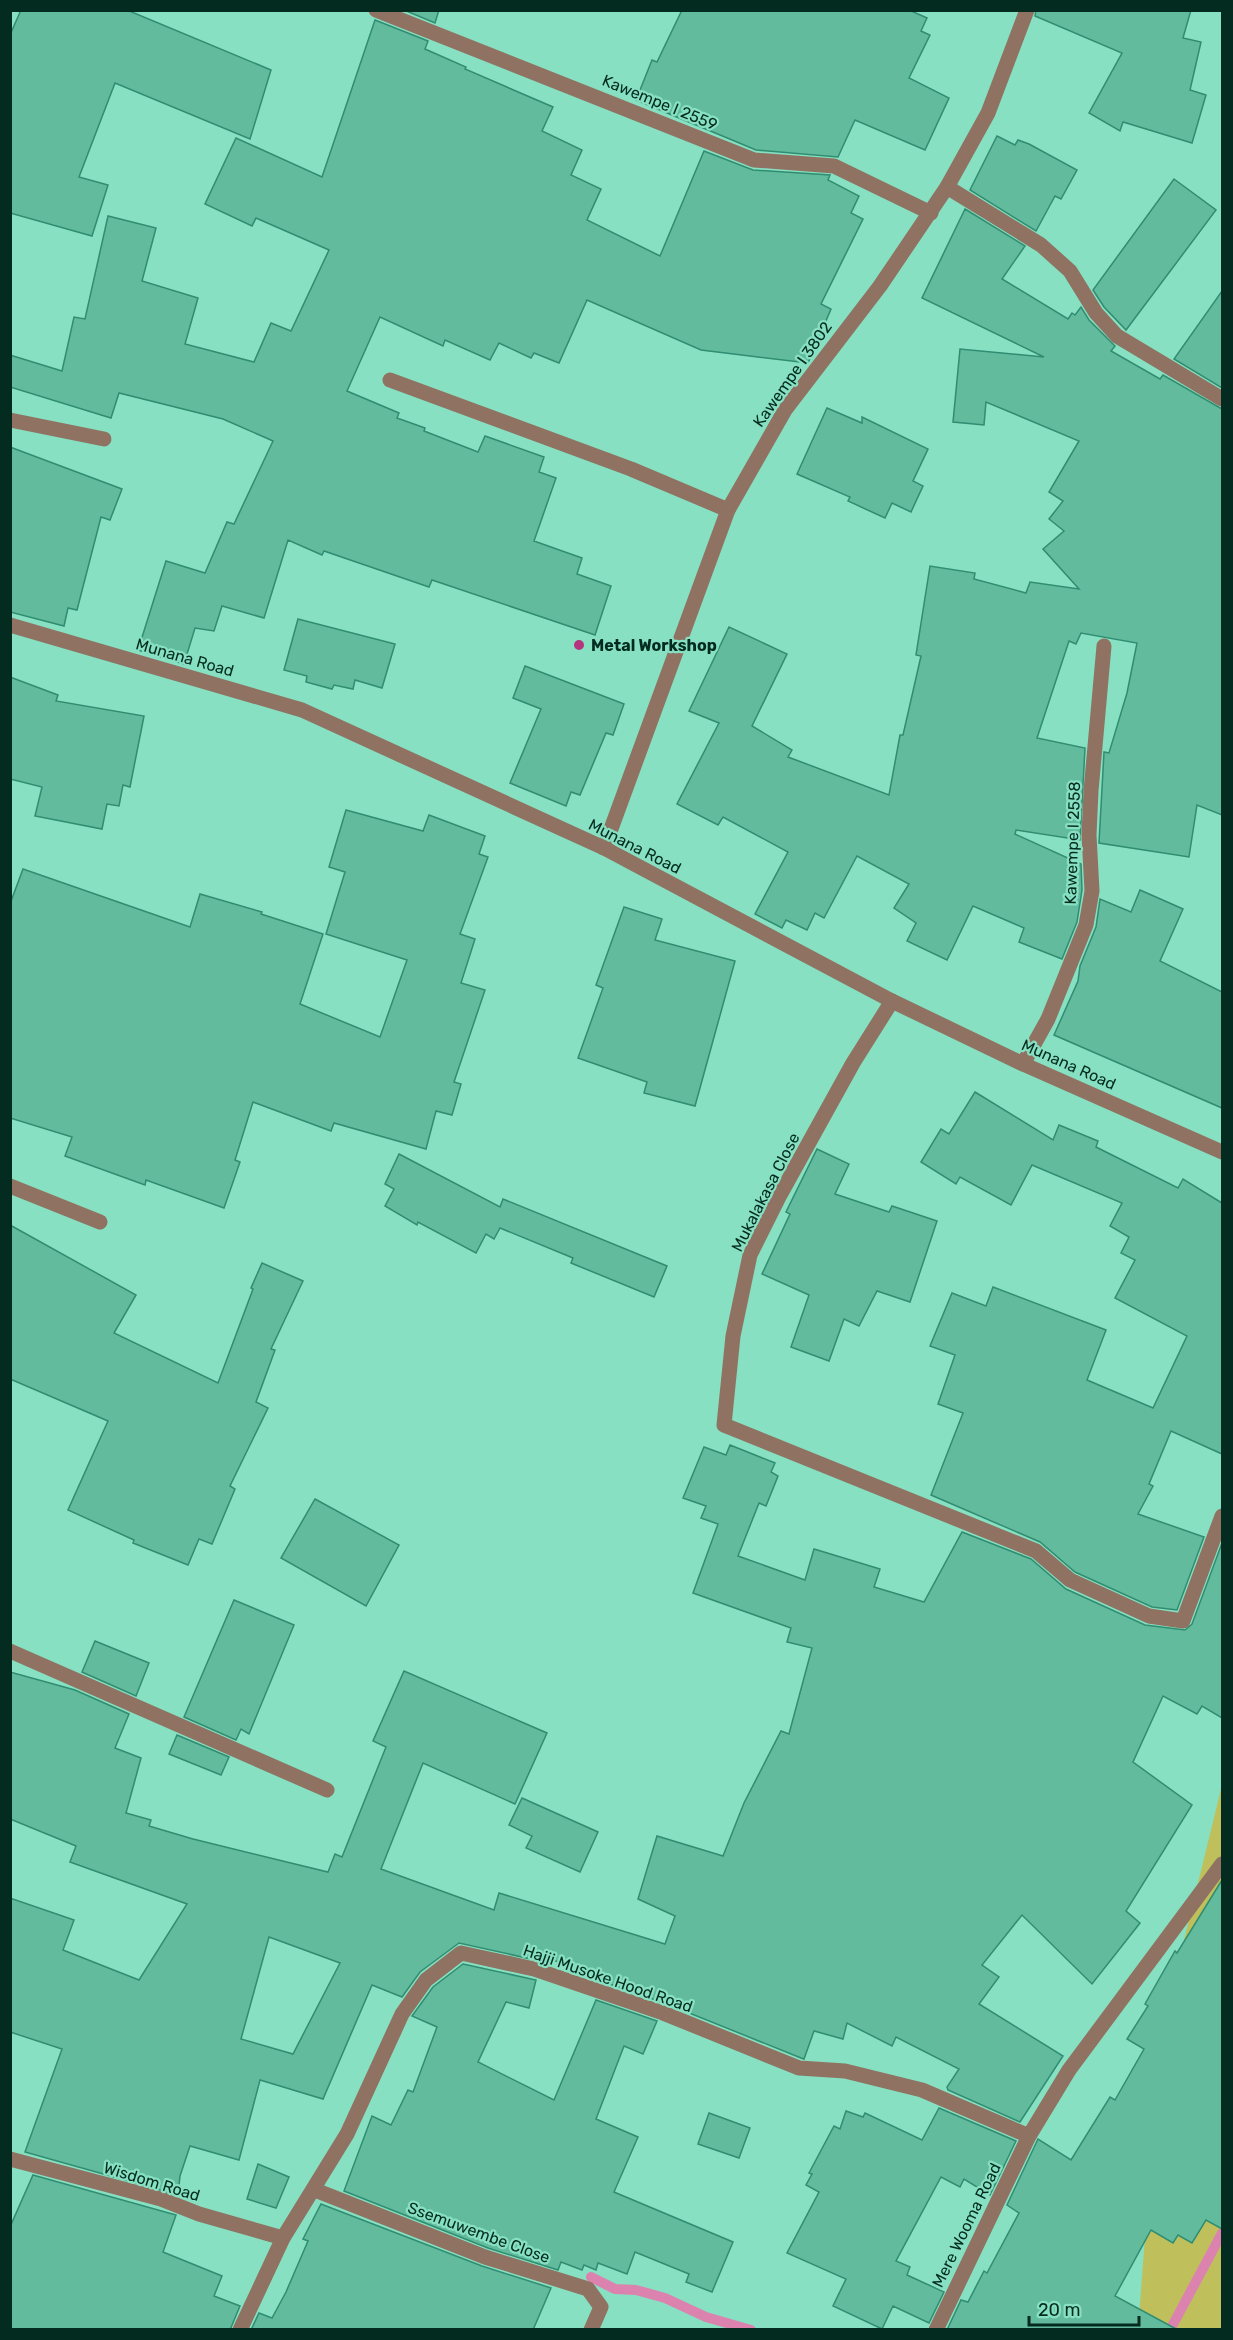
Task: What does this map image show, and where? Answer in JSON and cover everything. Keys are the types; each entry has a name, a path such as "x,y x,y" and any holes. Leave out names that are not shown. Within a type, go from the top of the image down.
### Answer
{"street":[{"name":"Kawempe I 2559","path":"376,10 754,160 834,166 931,213"},
{"name":"Kawempe I 3802","path":"604,848 728,510 785,410 880,286 947,187 988,113 1027,10"},
{"path":"947,187 1041,245 1071,271 1096,313 1117,336 1222,399"},
{"path":"390,380 631,469 728,510"},
{"path":"10,420 104,439"},
{"name":"Munana Road","path":"10,625 302,710 604,848 892,1001 1023,1064 1222,1152"},
{"name":"Kawempe I 2558","path":"1023,1064 1048,1019 1086,926 1092,891 1089,835 1091,791 1104,646"},
{"name":"Mukalakasa Close","path":"892,1001 853,1063 780,1195 750,1255 733,1336 724,1425 1036,1551 1070,1580 1149,1616 1184,1621 1222,1516"},
{"path":"10,1186 100,1222"},
{"path":"10,1651 327,1790"},
{"name":"Mere Wooma Road","path":"936,2330 1029,2136 1075,2062 1222,1864"},
{"name":"Hajji Musoke Hood Road","path":"240,2330 283,2238 315,2190 347,2134 402,2014 426,1980 461,1953 545,1972 663,2013 799,2068 845,2071 922,2090 1029,2136"},
{"name":"Wisdom Road","path":"10,2159 161,2199 199,2214 283,2238"},
{"name":"Ssemuwembe Close","path":"315,2190 485,2257 588,2289 601,2307 591,2330"}],"shaded area":[{"path":"1222,1785 1222,2329 1138,2330 1160,2038"}],"building":[{"path":"21,10 127,10 271,70 250,139 115,83 79,177 108,185 92,236 10,213 10,35"},
{"path":"404,10 439,10 435,23"},
{"path":"682,10 909,10 927,18 921,31 930,35 909,78 949,98 925,150 855,120 838,157 756,150 636,100 652,60 657,62"},
{"path":"1036,10 1191,10 1183,38 1201,42 1190,90 1206,95 1192,143 1123,122 1120,131 1089,113 1122,53 1035,16"},
{"path":"375,20 428,41 425,49 466,67 465,69 553,107 542,131 582,150 571,175 601,189 587,220 660,256 704,151 753,170 830,175 828,180 859,196 851,213 863,219 821,304 831,309 808,363 701,350 587,300 559,363 534,353 531,358 499,343 490,360 445,340 443,346 380,317 347,391 399,413 397,418 425,428 424,431 478,452 485,436 544,457 539,472 556,478 534,541 582,558 577,574 611,586 595,635 432,580 429,587 324,551 322,555 288,540 264,618 222,606 214,631 195,628 184,664 138,650 166,561 205,573 227,522 234,524 273,441 223,419 119,393 111,418 10,387 10,355 62,371 74,317 85,319 108,216 156,228 142,281 198,298 185,344 254,362 271,323 291,331 329,250 256,218 252,226 205,204 236,138 322,177"},
{"path":"997,136 1015,145 1018,140 1029,144 1077,170 1061,199 1055,196 1036,231 970,190"},
{"path":"1174,179 1216,210 1126,330 1104,307 1093,290"},
{"path":"965,209 1025,246 1002,279 1068,319 1072,313 1075,315 1081,307 1089,320 1115,346 1111,351 1160,379 1163,375 1222,409 1222,815 1197,805 1189,857 1099,843 1104,752 1109,753 1127,693 1137,643 1081,633 1076,644 1069,641 1037,738 1085,748 1080,840 1016,830 1015,834 1081,864 1082,890 1077,922 1062,959 1019,942 1024,928 973,906 947,960 907,941 916,923 894,908 909,884 857,856 824,918 815,913 807,930 786,920 782,928 755,914 788,852 723,817 718,825 677,804 719,723 689,711 729,627 787,654 752,726 792,750 788,757 889,795 900,735 903,735 921,656 916,655 930,566 975,573 974,579 1026,593 1030,582 1079,589 1043,549 1064,531 1049,519 1063,501 1049,492 1079,441 986,402 984,425 953,422 960,349 1044,357 922,298"},
{"path":"1222,291 1222,388 1174,359"},
{"path":"827,408 862,423 862,417 928,449 913,481 923,486 911,512 892,503 885,518 848,501 850,497 797,474"},
{"path":"10,447 122,489 110,520 101,517 77,610 68,608 64,626 10,612"},
{"path":"298,619 395,644 382,688 355,680 353,689 334,685 332,689 306,682 307,676 284,670"},
{"path":"525,666 624,704 613,735 606,733 580,795 571,792 566,806 510,783 541,709 513,698"},
{"path":"10,677 58,695 56,701 144,716 130,787 123,785 119,806 107,804 102,829 35,816 42,787 10,779"},
{"path":"346,810 423,831 429,815 485,836 479,854 488,857 460,934 475,939 461,983 485,990 454,1082 461,1084 452,1115 436,1111 426,1149 334,1123 331,1131 253,1102 235,1160 240,1162 224,1208 146,1180 145,1185 65,1156 72,1137 10,1118 10,904 23,869 190,927 200,894 262,912 261,914 323,934 300,1004 380,1037 407,960 326,934 345,872 329,867"},
{"path":"1140,890 1183,909 1160,961 1222,992 1222,1108 1054,1035 1078,981 1080,966 1096,927 1100,899 1131,912"},
{"path":"624,907 662,919 655,940 735,961 695,1106 644,1093 647,1082 578,1058 603,988 596,985"},
{"path":"975,1092 1053,1140 1059,1125 1098,1141 1096,1147 1178,1188 1183,1179 1222,1203 1222,1454 1171,1431 1149,1484 1153,1486 1138,1514 1204,1537 1177,1610 1152,1607 1075,1572 1040,1542 931,1495 963,1413 938,1404 955,1355 930,1346 952,1293 986,1306 993,1287 1106,1330 1087,1380 1153,1408 1187,1336 1115,1298 1135,1260 1121,1253 1129,1237 1110,1226 1122,1203 1032,1165 1011,1205 960,1177 956,1184 921,1162 941,1129 949,1134"},
{"path":"817,1149 849,1164 835,1194 889,1212 892,1206 937,1221 910,1302 877,1291 859,1326 844,1319 829,1361 791,1347 809,1295 762,1274 790,1214 786,1212"},
{"path":"399,1154 500,1207 503,1199 667,1266 654,1297 571,1263 573,1258 500,1228 494,1239 486,1234 476,1253 418,1222 417,1225 385,1206 394,1189 385,1184"},
{"path":"10,1225 136,1295 114,1333 218,1383 262,1263 303,1281 271,1349 275,1350 256,1402 268,1408 230,1486 235,1489 212,1544 199,1539 188,1565 133,1543 134,1540 68,1510 108,1421 10,1379"},
{"path":"730,1445 775,1463 771,1472 778,1476 766,1506 759,1503 738,1556 805,1580 814,1549 880,1569 874,1587 924,1602 962,1532 1031,1559 1066,1589 1145,1625 1185,1630 1192,1624 1222,1543 1222,1718 1202,1706 1197,1714 1163,1696 1133,1762 1192,1805 1126,1911 1140,1923 1092,1984 1022,1915 982,1965 999,1977 979,2004 1063,2056 1020,2122 948,2090 947,2087 959,2069 896,2037 892,2046 847,2023 843,2039 814,2031 804,2059 667,2004 604,1982 606,1978 541,1956 540,1961 459,1943 420,1972 402,1997 372,1985 323,2099 260,2080 239,2160 190,2146 180,2176 178,2195 25,2152 62,2049 10,2032 10,1898 74,1920 63,1950 139,1980 187,1904 70,1862 76,1846 10,1819 10,1672 75,1690 129,1714 115,1748 141,1758 126,1813 151,1820 149,1826 193,1839 328,1872 335,1854 342,1857 386,1747 373,1741 404,1671 547,1733 515,1804 423,1763 381,1869 494,1910 499,1893 665,1944 675,1916 638,1899 657,1836 723,1856 744,1803 781,1731 789,1734 812,1648 787,1642 791,1628 693,1593 718,1524 701,1518 706,1506 683,1498 704,1447 726,1455","holes":["269,1937 340,1963 293,2054 241,2039"]},
{"path":"315,1499 399,1545 366,1606 281,1558"},
{"path":"234,1600 294,1625 249,1734 241,1729 236,1740 184,1717"},
{"path":"95,1641 149,1663 136,1696 82,1672"},
{"path":"177,1735 229,1757 221,1775 169,1754"},
{"path":"522,1798 598,1832 580,1872 526,1848 532,1836 509,1825"},
{"path":"1222,1880 1222,2229 1206,2220 1192,2243 1178,2235 1173,2243 1151,2230 1115,2296 1178,2330 947,2330 961,2300 968,2302 984,2271 987,2273 1019,2213 1007,2205 1038,2139 1071,2160 1110,2097 1115,2100 1144,2049 1127,2039 1148,2006 1145,2004 1175,1951 1177,1953"},
{"path":"463,1964 536,1980 529,2008 506,2002 478,2062 554,2100 596,2000 657,2021 643,2054 624,2046 596,2119 638,2137 614,2192 733,2242 712,2292 686,2282 689,2274 635,2252 627,2274 598,2263 596,2270 584,2265 582,2270 561,2262 558,2270 488,2248 344,2191 372,2116 391,2125 408,2090 413,2092 437,2027 412,2016 433,1987"},
{"path":"939,2108 1016,2141 990,2195 964,2179 960,2187 941,2177 896,2261 910,2267 907,2275 944,2292 929,2323 893,2306 882,2329 833,2306 846,2279 787,2253 819,2192 806,2185 812,2174 809,2173 834,2126 840,2129 846,2111 863,2117 865,2113 922,2140"},
{"path":"709,2113 750,2128 739,2158 698,2144"},
{"path":"258,2164 289,2177 276,2208 247,2199"},
{"path":"33,2175 176,2215 163,2252 222,2276 214,2296 240,2306 230,2330 10,2330 10,2227"},
{"path":"321,2204 482,2266 551,2288 533,2330 251,2330 259,2313 272,2318 308,2241 303,2239"}],"waterway":[{"path":"1170,2330 1222,2233"},
{"path":"591,2277 615,2289 636,2290 665,2298 706,2317 751,2330"}],"place":[{"name":"Metal Workshop","path":"579,645"}]}
